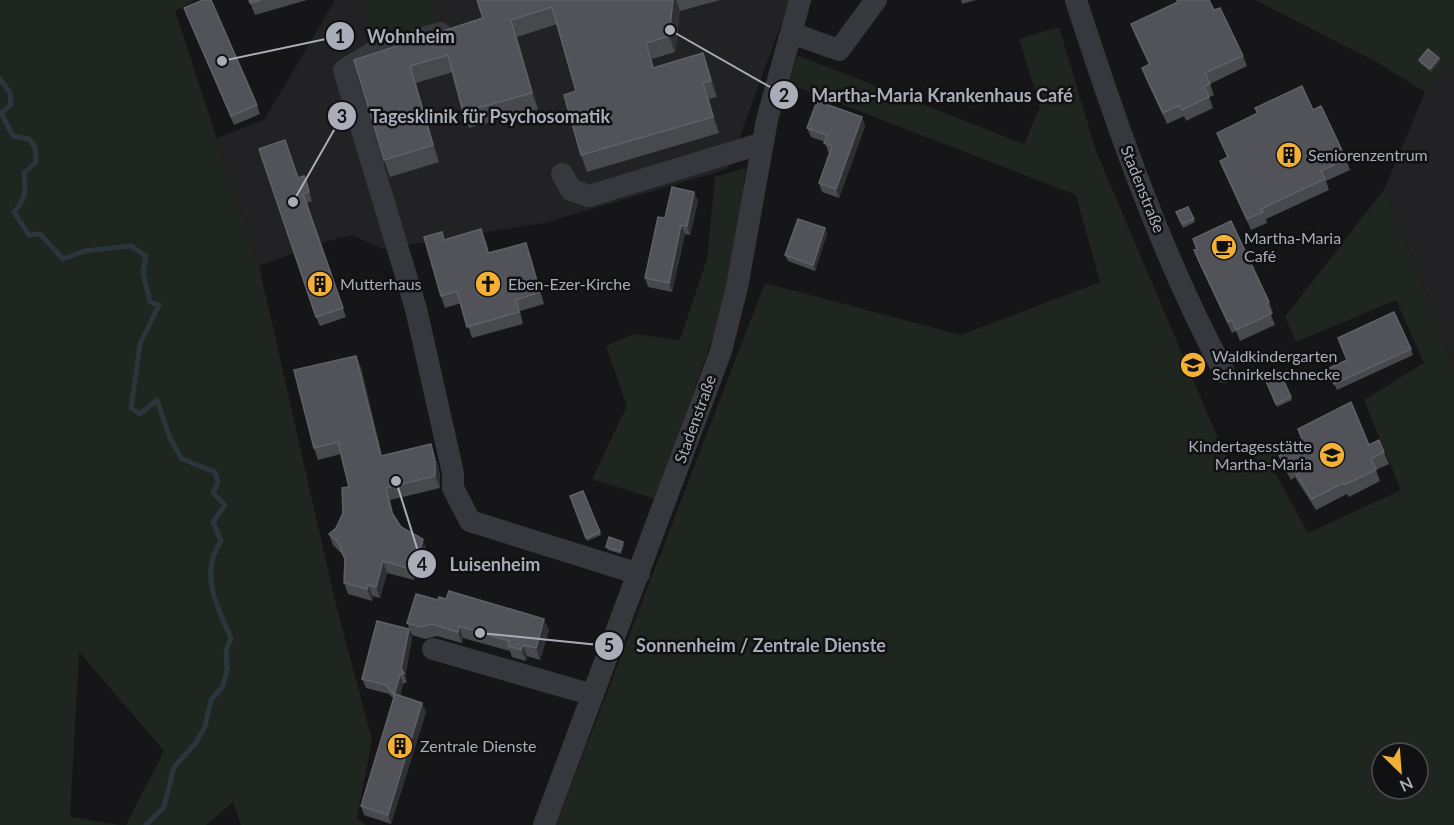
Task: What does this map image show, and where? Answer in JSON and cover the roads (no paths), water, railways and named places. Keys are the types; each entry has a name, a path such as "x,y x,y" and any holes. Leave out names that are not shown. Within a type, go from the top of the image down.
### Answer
{"street":[{"name":"Stadenstraße","path":"544,825 720,351 737,287 767,120 800,0"},
{"path":"791,33 839,50 876,0"},
{"name":"Stadenstraße","path":"1076,0 1126,146 1192,313 1224,372"},
{"path":"461,27 374,52 344,70 416,309 453,473 453,488 470,521 639,574"},
{"path":"562,174 572,190 589,196 763,143"},
{"path":"433,649 593,695"}],"waterway":[{"path":"0,79 10,93 11,105 1,113 13,136 29,139 35,147 36,162 24,173 24,194 14,212 29,235 40,234 63,259 84,251 131,246 146,256 143,273 150,302 159,305 140,344 131,408 140,414 157,400 170,438 182,459 215,472 218,482 213,493 225,505 213,522 221,541 211,565 216,602 231,638 226,651 227,669 223,686 211,700 205,727 195,744 174,767 164,807 146,825"}],"place":[{"name":"Martha-Maria Krankenhaus Café","path":"670,30"},
{"name":"Wohnheim","path":"222,61"},
{"name":"Seniorenzentrum","path":"1289,155"},
{"name":"Tagesklinik für Psychosomatik","path":"293,202"},
{"name":"Martha-Maria Café","path":"1224,247"},
{"name":"Mutterhaus","path":"320,284"},
{"name":"Eben-Ezer-Kirche","path":"488,284"},
{"name":"Waldkindergarten Schnirkelschnecke","path":"1193,365"},
{"name":"Kindertagesstätte Martha-Maria","path":"1332,455"},
{"name":"Luisenheim","path":"396,481"},
{"name":"Sonnenheim / Zentrale Dienste","path":"480,633"},
{"name":"Zentrale Dienste","path":"400,746"}]}
